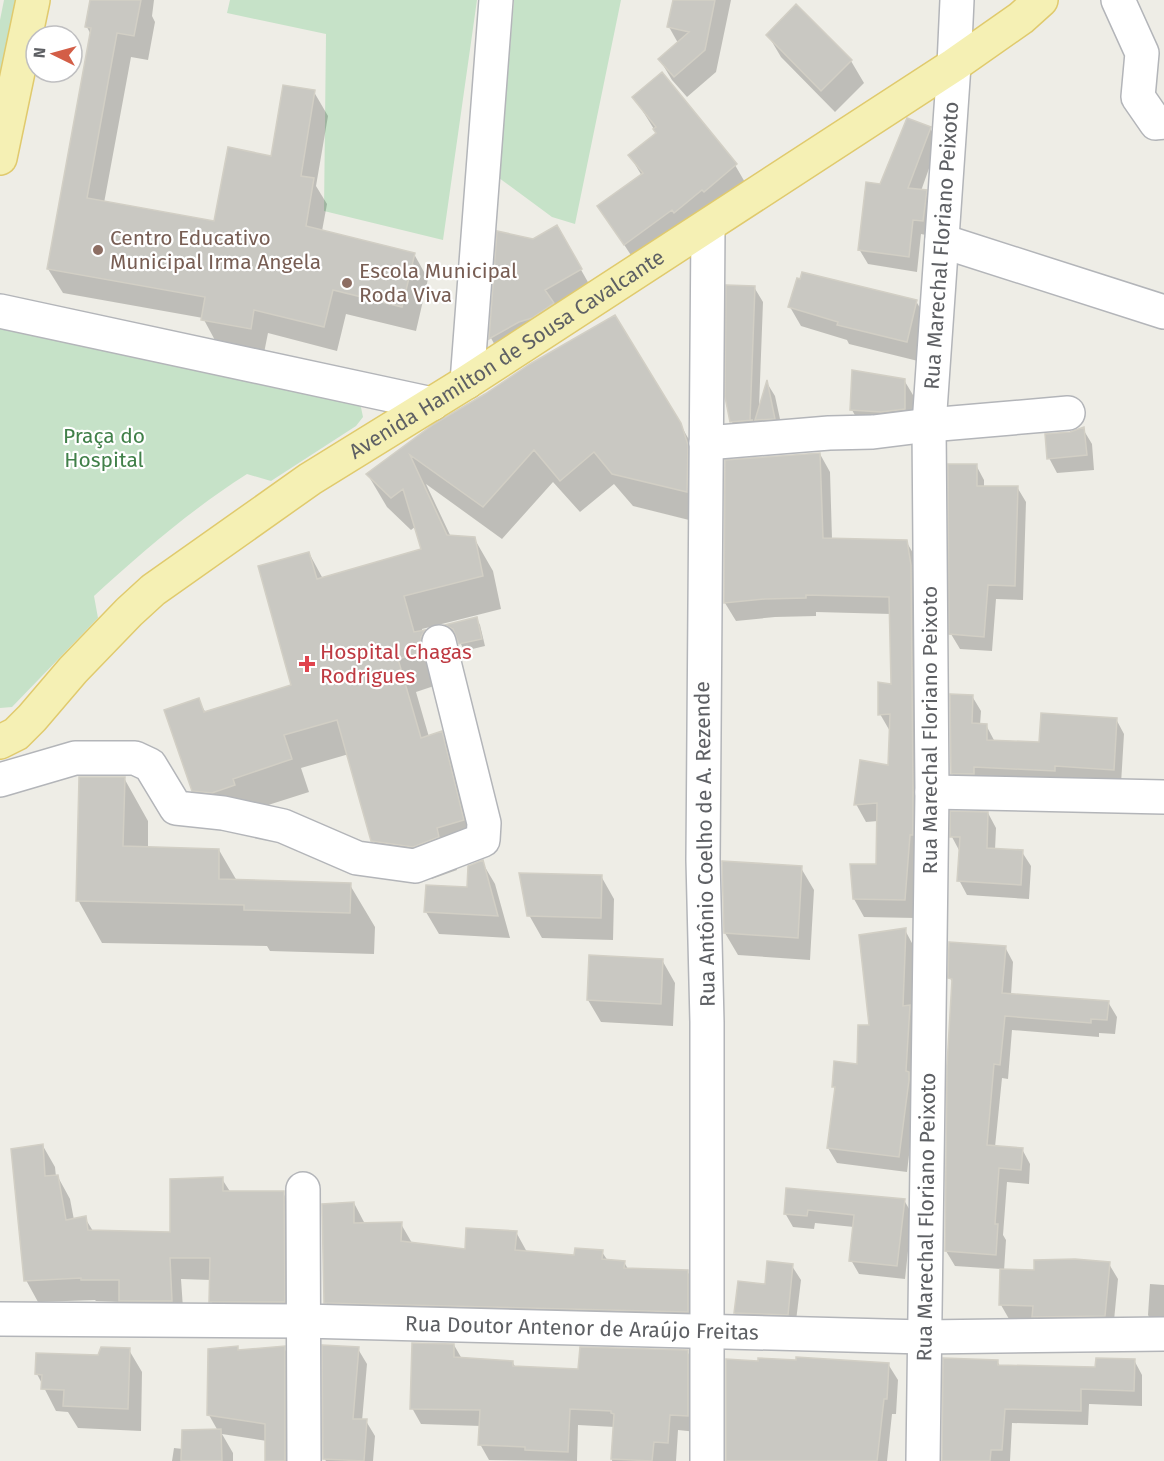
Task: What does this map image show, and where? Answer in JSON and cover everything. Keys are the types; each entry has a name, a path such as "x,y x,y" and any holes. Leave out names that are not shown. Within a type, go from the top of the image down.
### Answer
{"main road":[{"path":"0,158 33,0"},
{"name":"Avenida Hamilton de Sousa Cavalcante","path":"0,742 16,734 89,654 153,590 310,479 467,382 954,65 1021,18 1041,0"}],"street":[{"path":"467,382 496,0"},
{"name":"Rua Marechal Floriano Peixoto","path":"923,1461 932,792 929,425 957,0"},
{"path":"1119,0 1142,53 1138,97 1156,123 1164,122"},
{"name":"Rua Antônio Coelho de A. Rezende","path":"707,1461 707,1034 703,860 708,227"},
{"path":"942,241 1164,312"},
{"path":"0,311 432,404"},
{"path":"706,443 830,433 873,432 1068,413"},
{"path":"0,780 75,758 135,758 150,765 176,808 223,813 283,826 357,858 415,867 483,840 484,823 439,642"},
{"path":"932,792 1164,797"},
{"path":"303,1189 304,1461"},
{"name":"Rua Doutor Antenor de Araújo Freitas","path":"0,1319 303,1321 924,1337 1164,1334"}],"green space":[{"path":"4,0 21,0 0,105 0,20"},
{"path":"230,0 477,0 443,240 324,211 326,34 227,13"},
{"path":"514,0 621,0 575,224 552,217 499,178"},
{"name":"Praça do Hospital","path":"0,325 359,398 363,417 356,426 271,481 247,474 168,532 94,596 98,618 12,707 0,708"}],"building":[{"path":"90,0 141,0 134,36 117,33 87,198 214,221 228,147 271,156 283,85 315,90 301,176 314,178 306,226 415,253 402,307 333,290 324,327 254,310 251,329 201,320 205,297 47,269 81,84 84,84 84,66 91,28 85,27"},
{"path":"673,0 715,0 705,50 674,77 658,59 689,32 667,27"},
{"path":"796,4 852,60 821,91 766,35"},
{"path":"662,72 737,164 704,192 702,190 674,213 672,210 624,245 597,206 643,173 628,155 656,133 653,129 656,127 632,97"},
{"path":"907,118 931,127 908,188 927,190 923,221 913,220 909,257 858,250 866,182 880,184"},
{"path":"557,225 582,269 545,290 554,303 532,318 519,322 489,339 497,231 533,239"},
{"path":"802,272 917,300 907,342 837,325 838,322 788,307 797,278 800,279"},
{"path":"726,285 755,286 750,420 753,420 730,422 725,397"},
{"path":"615,315 681,423 688,445 687,492 612,474 594,452 560,481 534,450 483,507 410,455 447,535 475,537 483,576 404,596 414,632 425,630 421,637 422,652 398,659 421,738 442,731 464,820 437,828 439,837 413,847 371,841 337,720 284,735 292,759 233,779 235,785 212,793 192,791 164,710 199,698 204,712 291,685 258,566 309,552 317,579 421,549 403,489 391,498 366,474 434,424 530,364"},
{"path":"852,370 905,379 905,409 881,412 850,410"},
{"path":"767,380 775,419 755,420"},
{"path":"1084,427 1087,455 1047,459 1045,434 1070,432"},
{"path":"820,453 823,538 907,540 911,565 913,835 910,835 905,900 853,899 850,864 876,864 877,803 854,805 860,760 888,765 890,714 878,715 878,682 891,684 889,597 806,595 806,598 724,603 725,460"},
{"path":"948,464 977,464 977,486 1018,486 1015,586 988,585 984,637 949,634"},
{"path":"477,617 482,639 459,644 453,629 445,625"},
{"path":"950,694 973,695 972,723 987,724 987,740 1039,742 1041,713 1117,718 1114,770 1055,766 1055,771 974,767 974,774 951,774"},
{"path":"79,777 125,777 123,846 219,849 219,879 351,883 350,913 244,910 244,905 76,901"},
{"path":"950,811 988,812 987,848 1023,850 1021,885 957,881 960,837 950,837"},
{"path":"483,860 498,916 424,912 426,885 467,887 468,866"},
{"path":"722,861 802,866 798,938 724,933"},
{"path":"519,873 602,875 601,918 527,916"},
{"path":"906,928 903,1006 910,1005 906,1071 909,1072 909,1080 899,1157 827,1148 835,1087 832,1087 834,1061 857,1064 858,1025 869,1025 859,935"},
{"path":"949,942 1006,946 1002,993 1109,1001 1107,1020 1091,1019 1091,1023 1005,1016 1000,1065 994,1064 987,1145 1023,1148 1021,1170 999,1168 995,1224 998,1224 996,1255 945,1251 947,1066 952,979 948,978"},
{"path":"589,955 663,959 661,1004 587,1000"},
{"path":"43,1144 45,1176 58,1175 66,1220 86,1216 88,1230 170,1232 170,1179 223,1177 223,1191 284,1191 285,1302 209,1302 210,1258 170,1258 172,1301 119,1301 119,1280 81,1280 81,1278 24,1281 11,1149"},
{"path":"786,1188 905,1199 897,1266 849,1261 854,1215 808,1210 807,1216 784,1214"},
{"path":"354,1202 354,1223 402,1222 401,1241 465,1249 466,1228 517,1231 515,1250 574,1255 575,1248 603,1250 602,1259 625,1261 624,1268 688,1270 688,1312 324,1303 322,1204"},
{"path":"1075,1259 1110,1262 1105,1316 1032,1317 1033,1306 999,1305 1000,1269 1034,1270 1034,1260"},
{"path":"767,1261 793,1264 788,1315 734,1313 738,1281 765,1284"},
{"path":"412,1343 454,1344 454,1357 513,1361 513,1366 578,1369 580,1347 688,1350 688,1416 670,1415 668,1443 654,1442 652,1461 611,1459 614,1414 611,1411 570,1409 568,1452 478,1445 480,1410 410,1409"},
{"path":"322,1345 359,1347 353,1419 367,1419 364,1461 323,1459"},
{"path":"238,1346 238,1350 285,1346 285,1461 265,1461 265,1424 207,1415 208,1349"},
{"path":"101,1347 130,1348 128,1409 63,1406 64,1390 41,1389 42,1375 35,1374 36,1353 98,1355"},
{"path":"796,1357 889,1363 887,1399 884,1399 877,1461 726,1461 726,1359 796,1360"},
{"path":"943,1358 998,1360 998,1365 1095,1367 1096,1358 1135,1359 1134,1391 1081,1389 1081,1411 1005,1409 1002,1450 991,1450 990,1461 942,1461"},
{"path":"221,1429 222,1461 181,1461 182,1430"}],"place":[{"name":"Centro Educativo Municipal Irma Angela","path":"98,250"},
{"name":"Escola Municipal Roda Viva","path":"347,283"},
{"name":"Hospital Chagas Rodrigues","path":"307,664"}]}
